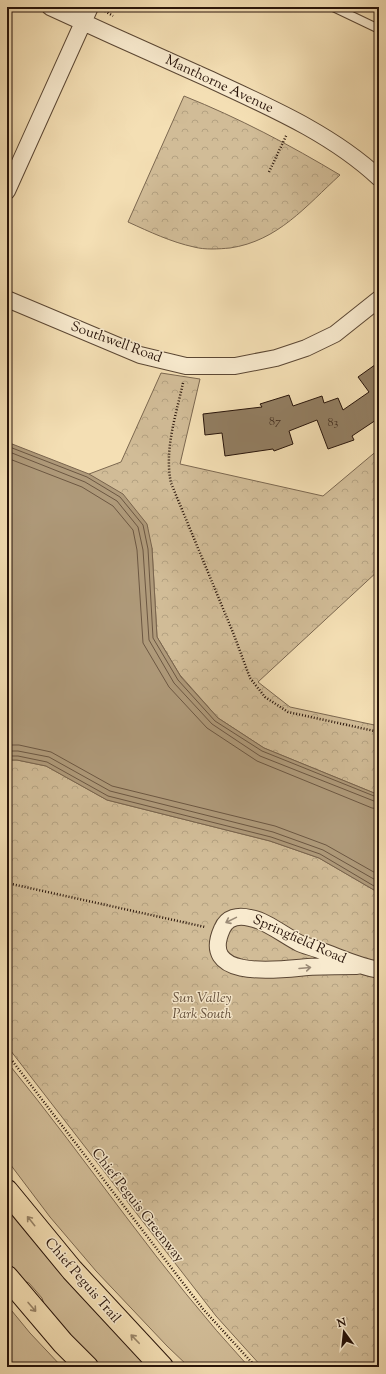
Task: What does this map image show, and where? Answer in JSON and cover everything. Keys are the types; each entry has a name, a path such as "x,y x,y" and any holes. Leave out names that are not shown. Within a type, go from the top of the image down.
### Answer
{"main road":[{"name":"Chief Peguis Trail","path":"7,1191 72,1270 162,1367"},
{"path":"7,1277 63,1343 87,1367"}],"street":[{"name":"Manthorne Avenue","path":"50,7 294,120 328,138 379,178"},
{"path":"7,191 90,7"},
{"name":"Southwell Road","path":"7,300 140,355 186,366 235,366 276,358 306,348 335,334 370,308 379,299"},
{"name":"Springfield Road","path":"357,966 272,971 253,971 237,967 222,956 218,948 221,930 230,919 235,917 252,918 301,944 357,966 379,970"}],"lane":[{"path":"332,7 379,29"}],"path":[{"path":"269,172 294,120"},
{"path":"186,366 168,454 167,467 171,483 234,635 250,678 265,697 288,712 379,732"},
{"path":"7,883 221,930"},
{"name":"Chief Peguis Greenway","path":"7,1054 204,1309 256,1367"}],"green space":[{"path":"184,96 225,113 264,132 340,175 303,210 277,230 263,238 230,248 207,249 185,245 128,222"},
{"path":"161,373 200,379 180,464 323,496 379,449 379,570 258,682 290,707 379,726 379,795 264,748 218,718 180,675 157,637 152,548 89,474 121,462"},
{"name":"Sun Valley Park South","path":"7,760 17,760 46,766 107,800 270,841 319,858 374,890 379,895 379,1367 262,1367 216,1316 7,1046"},
{"path":"7,1062 155,1255 217,1331 249,1367 189,1367 96,1271 50,1217 7,1160"},
{"path":"7,1207 75,1289 148,1367 102,1367 66,1330 44,1304 42,1298 29,1283 24,1281 7,1260"},
{"path":"7,1305 30,1333 62,1367 8,1367"}],"water":[{"path":"7,442 89,474 123,494 147,524 152,548 157,637 181,677 218,718 264,748 379,795 379,895 374,890 319,858 270,841 107,800 46,766 17,760 7,760"}],"building":[{"path":"379,362 379,418 352,436 354,440 328,449 317,420 289,431 293,444 274,451 273,449 225,456 222,433 205,435 203,414 262,407 260,404 289,395 293,406 322,396 324,403 338,398 343,410 369,392 358,377"}]}
